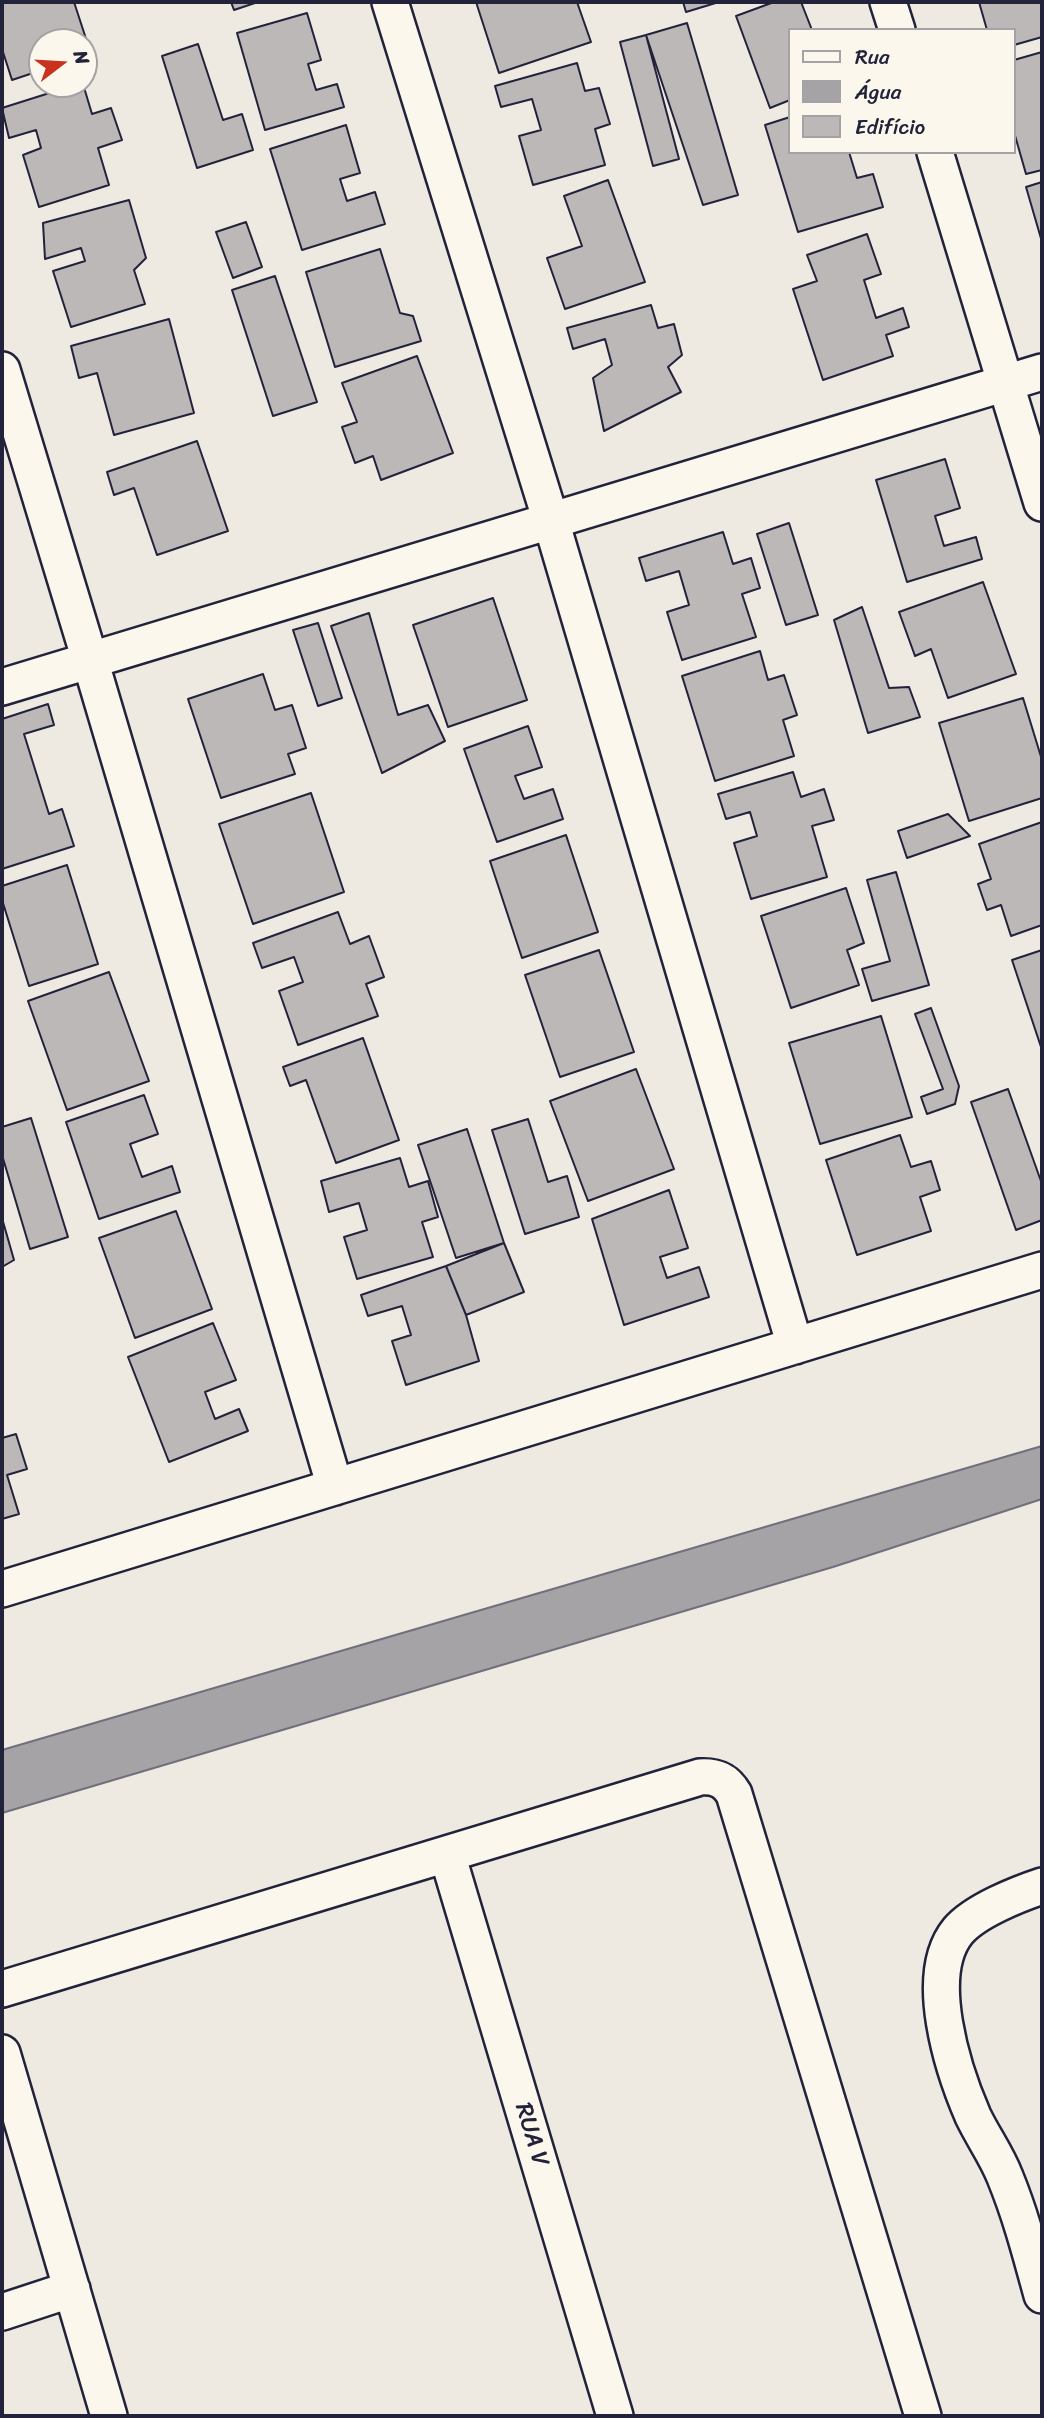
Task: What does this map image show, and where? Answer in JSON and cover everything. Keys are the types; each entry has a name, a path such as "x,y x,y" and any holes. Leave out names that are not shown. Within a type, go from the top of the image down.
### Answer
{"street":[{"path":"390,2 551,521 795,1346"},
{"path":"888,2 896,28"},
{"path":"936,154 1042,503"},
{"path":"2,370 335,1487"},
{"path":"2,687 1042,372"},
{"path":"2,1589 1042,1270"},
{"path":"2,1989 700,1777 720,1779 729,1785 734,1794 923,2416"},
{"name":"RUA V","path":"447,1854 615,2416"},
{"path":"1042,1886 988,1909 958,1931 945,1955 941,1993 946,2035 962,2083 973,2115 1004,2175 1020,2218 1042,2295"},
{"path":"2,2053 109,2416"},
{"path":"2,2312 72,2289"}],"water":[{"path":"1042,1446 1042,1499 833,1567 2,1813 2,1750"}],"building":[{"path":"2,2 74,2 82,28 28,28 28,75 12,80 2,49"},
{"path":"231,2 258,2 234,10"},
{"path":"476,2 577,2 591,42 499,73"},
{"path":"683,2 719,2 686,12"},
{"path":"774,2 801,2 811,28 788,28 788,101 770,108 736,16"},
{"path":"979,2 1042,2 1042,37 1016,44 1016,28 986,28"},
{"path":"307,13 321,60 308,64 316,90 337,84 344,107 265,130 237,33"},
{"path":"687,23 738,195 703,205 646,35"},
{"path":"646,35 679,159 653,166 620,42"},
{"path":"198,44 223,120 242,114 253,150 197,168 162,56"},
{"path":"1042,52 1042,170 1026,174 1016,139 1016,59"},
{"path":"577,63 585,91 599,88 610,124 595,129 605,165 533,185 519,136 541,130 532,99 501,107 495,86"},
{"path":"34,98 87,98 92,114 111,108 122,140 98,148 109,185 39,207 23,155 41,148 36,130 9,138 2,108"},
{"path":"788,118 788,154 850,154 857,178 873,174 883,207 798,232 765,125"},
{"path":"346,125 360,173 340,179 347,201 375,192 385,224 302,250 270,149"},
{"path":"608,180 645,282 565,309 547,258 582,246 564,196"},
{"path":"1042,182 1042,242 1026,187"},
{"path":"129,200 146,258 134,270 145,304 71,327 53,271 85,261 81,248 45,259 43,223"},
{"path":"246,222 262,267 233,278 216,232"},
{"path":"867,234 881,274 864,280 876,318 903,308 909,327 886,335 893,356 823,380 793,289 817,281 807,255"},
{"path":"380,249 400,313 413,316 421,341 335,367 306,272"},
{"path":"275,276 317,402 273,416 232,290"},
{"path":"651,305 658,328 674,324 682,355 668,367 681,392 604,431 593,378 612,365 605,339 573,349 567,328"},
{"path":"169,319 194,413 114,435 97,373 79,378 71,346"},
{"path":"417,356 453,453 381,480 373,456 355,463 342,427 357,422 342,383"},
{"path":"197,441 228,531 157,555 134,488 114,495 107,472"},
{"path":"945,459 960,508 935,516 944,546 976,537 982,559 907,582 876,480"},
{"path":"789,523 818,615 786,625 757,534"},
{"path":"723,532 733,564 751,558 760,588 742,594 756,637 682,660 667,612 689,605 679,571 646,581 639,558"},
{"path":"983,582 1016,674 948,698 931,649 915,656 899,612"},
{"path":"493,598 527,700 448,727 413,625"},
{"path":"862,607 889,688 909,687 920,717 868,733 834,620"},
{"path":"369,613 398,715 428,705 445,741 382,773 331,626"},
{"path":"318,623 342,698 318,706 293,630"},
{"path":"760,651 768,680 784,675 797,715 783,720 794,756 715,781 682,676"},
{"path":"263,674 275,710 292,705 306,748 288,754 295,774 221,798 188,699"},
{"path":"1023,698 1042,760 1042,798 969,821 939,723"},
{"path":"48,704 54,725 24,734 49,814 62,809 74,846 2,869 2,719"},
{"path":"528,726 542,767 515,776 524,799 553,789 563,819 497,842 464,749"},
{"path":"793,772 801,797 824,789 834,820 812,826 827,877 751,899 734,843 757,836 750,812 726,819 718,794"},
{"path":"311,793 344,892 253,924 219,824"},
{"path":"948,814 970,836 907,858 898,831"},
{"path":"1042,822 1042,925 1011,936 1001,905 987,910 978,884 991,879 979,844"},
{"path":"566,835 598,932 522,958 490,861"},
{"path":"67,865 98,964 29,986 2,900 2,886"},
{"path":"896,872 929,985 872,1001 862,969 890,961 867,880"},
{"path":"846,888 864,943 847,950 859,985 791,1008 761,916"},
{"path":"338,912 350,944 369,936 384,977 366,984 378,1016 298,1045 279,991 303,982 294,957 262,968 253,943"},
{"path":"599,950 634,1052 560,1077 525,975"},
{"path":"1042,950 1042,1050 1012,960"},
{"path":"109,972 149,1081 67,1110 28,1001"},
{"path":"931,1008 959,1086 955,1104 927,1114 921,1097 943,1089 915,1014"},
{"path":"881,1016 912,1117 820,1144 789,1043"},
{"path":"363,1038 399,1140 336,1163 306,1080 290,1086 283,1067"},
{"path":"636,1069 674,1169 588,1201 550,1101"},
{"path":"1008,1089 1042,1184 1042,1220 1016,1230 971,1102"},
{"path":"144,1095 158,1134 130,1144 142,1177 172,1166 180,1192 99,1219 66,1122"},
{"path":"31,1118 68,1237 30,1249 2,1155 2,1127"},
{"path":"528,1119 548,1182 567,1176 579,1217 525,1234 492,1130"},
{"path":"467,1129 504,1243 456,1258 418,1145"},
{"path":"900,1135 911,1167 931,1161 940,1190 920,1197 931,1231 857,1255 826,1160"},
{"path":"400,1158 409,1187 428,1181 438,1217 422,1222 433,1257 357,1279 344,1237 367,1230 359,1203 329,1212 321,1181"},
{"path":"669,1190 688,1248 660,1257 667,1278 699,1267 709,1297 624,1325 592,1219"},
{"path":"176,1211 212,1309 135,1338 99,1238"},
{"path":"2,1218 14,1260 2,1267"},
{"path":"504,1243 524,1292 466,1315 446,1266"},
{"path":"446,1266 466,1315 479,1361 406,1385 392,1341 411,1335 402,1306 368,1316 361,1295"},
{"path":"213,1323 236,1380 205,1392 215,1419 239,1409 248,1431 169,1462 128,1357"},
{"path":"16,1434 27,1469 7,1475 19,1514 2,1519 2,1438"}]}
